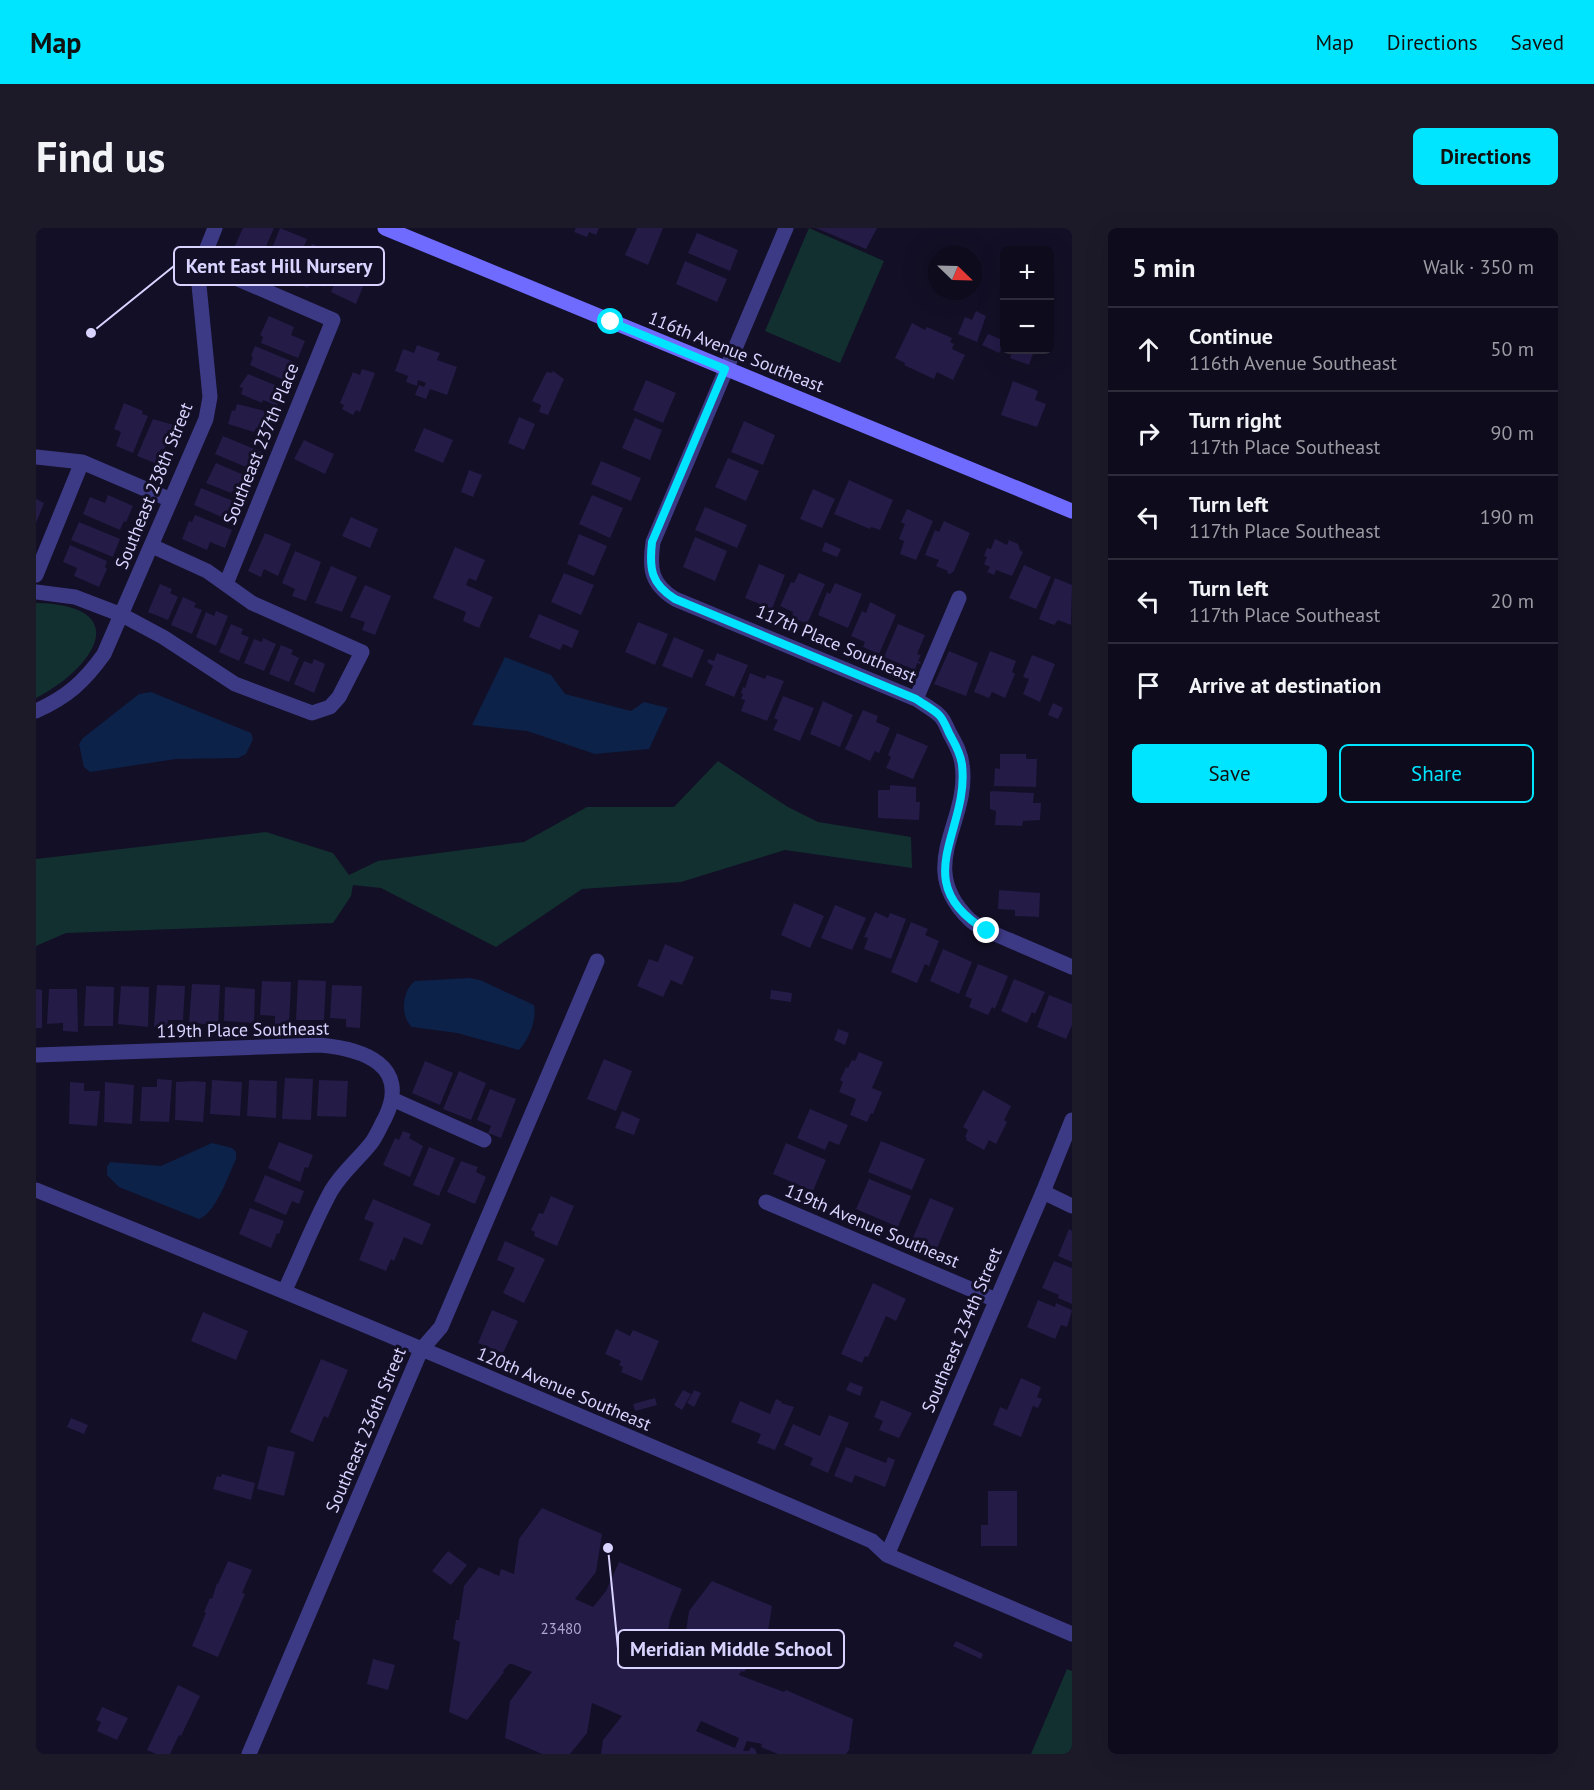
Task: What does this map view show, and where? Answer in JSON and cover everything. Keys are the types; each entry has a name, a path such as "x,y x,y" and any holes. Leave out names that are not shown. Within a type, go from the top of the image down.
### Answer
{"main road":[{"name":"116th Avenue Southeast","path":"385,228 1072,511"}],"street":[{"name":"Southeast 238th Street","path":"36,711 72,691 104,654 206,419 210,397 199,285 201,262 215,228"},
{"path":"725,369 786,228"},
{"name":"Southeast 237th Place","path":"201,262 333,320 226,584"},
{"name":"117th Place Southeast","path":"725,369 652,542 650,562 657,585 675,599 916,699 940,715 956,746 962,764 960,802 944,869 946,885 953,899 971,921 987,931 1072,967"},
{"path":"36,457 82,462 171,500"},
{"path":"36,575 82,462"},
{"path":"36,592 75,597 122,615 163,637 235,684 312,713 330,706 339,698 362,652 252,603 207,571 152,546"},
{"path":"916,699 959,598"},
{"name":"Southeast 236th Street","path":"249,1754 421,1350 441,1327 597,961"},
{"name":"119th Place Southeast","path":"36,1055 337,1047 359,1052 383,1066 392,1082 392,1099"},
{"path":"285,1290 332,1190 373,1141 392,1099 484,1140"},
{"name":"Southeast 234th Street","path":"887,1555 1072,1120"},
{"name":"120th Avenue Southeast","path":"36,1190 285,1290 872,1541 887,1555 1072,1634"},
{"path":"1043,1192 1072,1206"},
{"name":"119th Avenue Southeast","path":"766,1202 996,1300"}],"green space":[{"path":"809,228 884,261 840,363 765,331"},
{"path":"36,603 67,606 86,614 95,626 95,640 88,655 75,671 36,698"},
{"path":"718,761 788,807 818,822 911,837 912,868 785,850 681,882 582,889 496,947 381,888 353,885 351,896 333,923 66,933 36,946 36,859 266,832 333,853 349,875 378,861 524,842 587,807 674,807"},
{"path":"1067,1669 1072,1671 1072,1754 1031,1754"}],"water":[{"path":"505,657 551,675 565,694 631,711 644,702 668,708 649,749 595,754 527,731 472,725"},
{"path":"151,692 251,733 253,739 246,754 238,758 176,759 90,772 84,767 79,744 83,738 139,694"},
{"path":"469,978 480,980 534,1005 531,1029 519,1050 457,1033 412,1027 408,1023 404,1010 405,997 415,981"},
{"path":"212,1143 232,1148 236,1152 236,1159 216,1202 199,1219 119,1187 107,1175 110,1162 161,1166"}],"building":[{"path":"243,228 274,228 261,258 246,253 245,259 231,254"},
{"path":"280,228 307,239 291,277 266,264"},
{"path":"576,228 599,228 596,235 589,232 587,237 574,232"},
{"path":"637,228 663,228 648,265 625,255"},
{"path":"816,228 877,228 866,249"},
{"path":"697,233 738,250 730,271 688,253"},
{"path":"312,244 338,255 325,287 311,281 308,288 295,283"},
{"path":"345,256 371,267 356,304 331,292"},
{"path":"685,261 727,279 717,302 676,284"},
{"path":"976,311 986,316 977,342 958,334 965,317 972,320"},
{"path":"269,316 294,327 291,335 305,341 298,358 261,343 263,337 260,335"},
{"path":"912,323 925,330 927,327 952,338 950,342 954,344 952,349 965,355 953,380 937,372 934,379 904,365 905,363 895,358"},
{"path":"988,334 1000,339 999,353 982,345"},
{"path":"417,345 440,353 437,360 457,367 447,395 430,389 426,399 415,395 419,385 424,387 426,383 418,380 417,386 406,382 408,376 395,371 403,349 414,353"},
{"path":"255,346 296,363 292,372 288,371 284,380 250,365"},
{"path":"1012,354 1033,354 1029,365 1010,358"},
{"path":"362,369 375,373 360,412 356,410 353,415 342,409 344,405 340,403 353,372 360,375"},
{"path":"553,371 564,379 548,415 539,412 541,405 532,401 546,373"},
{"path":"248,374 285,389 277,406 263,400 262,403 241,394 243,388 239,387"},
{"path":"646,380 676,393 663,423 633,410"},
{"path":"1013,381 1038,391 1035,400 1046,404 1037,427 1001,415"},
{"path":"124,403 143,411 142,414 148,416 133,453 116,446 121,432 114,429"},
{"path":"237,404 276,414 271,432 256,428 254,432 228,424 232,410 235,411"},
{"path":"519,417 535,424 524,450 508,443"},
{"path":"635,418 662,430 650,460 622,448"},
{"path":"153,419 174,425 164,450 161,449 155,463 137,456"},
{"path":"744,421 775,435 763,465 731,452"},
{"path":"424,428 453,440 443,463 414,451"},
{"path":"223,436 264,453 260,463 257,461 253,470 215,454"},
{"path":"304,440 334,454 325,474 294,459"},
{"path":"728,458 759,471 746,501 715,487"},
{"path":"601,461 641,478 631,501 591,484"},
{"path":"216,463 253,479 246,497 206,483"},
{"path":"469,470 482,475 473,497 461,492"},
{"path":"849,480 893,500 880,530 871,527 870,529 834,514"},
{"path":"201,488 243,505 239,515 235,513 231,521 194,505"},
{"path":"813,489 835,499 822,528 800,519"},
{"path":"108,495 133,506 120,530 83,514 90,497 105,503"},
{"path":"592,495 623,508 610,538 579,524"},
{"path":"36,499 44,503 36,523"},
{"path":"705,507 747,525 737,548 695,530"},
{"path":"907,509 933,521 916,560 900,554 904,541 899,539 905,524 901,522"},
{"path":"195,515 232,530 225,548 210,542 207,550 182,539 189,521 192,522"},
{"path":"351,517 378,529 370,548 342,536"},
{"path":"944,521 970,533 954,571 950,574 936,566 939,560 925,555 935,530 939,532"},
{"path":"79,522 120,539 113,557 71,540"},
{"path":"265,533 291,544 278,576 264,569 261,577 248,571"},
{"path":"579,534 607,546 594,576 567,564"},
{"path":"695,537 727,551 715,581 683,567"},
{"path":"995,539 1007,545 1009,540 1018,544 1023,552 1012,576 996,570 994,575 987,572 990,567 984,564 987,557 984,556 987,548 991,549"},
{"path":"825,542 841,549 837,557 822,551"},
{"path":"70,545 107,561 105,567 107,569 99,587 74,576 77,568 63,562"},
{"path":"455,547 485,560 476,581 469,578 466,585 493,597 479,628 463,621 466,612 433,598"},
{"path":"295,551 321,562 306,601 292,596 295,589 282,583"},
{"path":"759,564 785,575 772,609 745,598"},
{"path":"1024,565 1051,577 1036,609 1009,598"},
{"path":"331,566 357,577 342,612 315,603"},
{"path":"564,573 594,585 581,615 551,602"},
{"path":"799,573 825,584 807,624 792,617 793,612 780,606 791,582 794,583"},
{"path":"1055,578 1072,585 1071,625 1058,620 1054,625 1039,619"},
{"path":"835,583 862,594 848,628 818,615 827,592 830,594"},
{"path":"160,584 172,589 170,593 178,597 168,620 148,612"},
{"path":"365,585 391,596 375,635 362,630 365,622 350,617"},
{"path":"183,597 196,603 194,607 202,610 192,634 171,625"},
{"path":"870,602 896,615 879,654 863,647 865,642 851,636 862,611 866,613"},
{"path":"216,611 228,616 216,646 196,637 206,612 214,616"},
{"path":"539,614 579,631 572,648 563,644 560,650 529,637"},
{"path":"638,622 668,634 655,665 625,652"},
{"path":"231,624 243,629 241,634 249,637 239,661 219,652"},
{"path":"898,624 925,635 917,654 921,655 918,661 921,662 917,663 915,670 884,657"},
{"path":"674,637 704,650 692,678 662,666"},
{"path":"263,638 276,644 264,671 244,663 254,639 262,642"},
{"path":"281,645 293,650 291,654 299,658 289,682 269,674"},
{"path":"949,651 978,663 966,696 934,684"},
{"path":"990,651 1016,661 1012,672 1015,674 1005,698 992,692 989,698 974,692"},
{"path":"717,653 748,665 734,697 705,685 713,666 707,662 709,659 714,661"},
{"path":"1032,655 1055,664 1040,702 1023,694 1029,679 1023,677"},
{"path":"314,659 325,664 314,693 294,684 304,661 312,664"},
{"path":"750,673 765,679 767,675 784,681 767,721 741,711 745,700 741,699 743,694 741,693"},
{"path":"783,696 814,708 800,741 773,730 778,720 774,718"},
{"path":"823,701 853,715 840,747 810,734"},
{"path":"1053,703 1063,708 1058,719 1048,715"},
{"path":"863,710 878,716 876,722 890,728 879,753 875,751 870,761 845,749"},
{"path":"897,733 928,746 913,779 886,768 891,757 888,755"},
{"path":"1000,754 1026,754 1026,759 1037,759 1036,787 994,786 995,768 1000,769"},
{"path":"890,785 916,787 916,802 920,802 919,820 878,818 878,790 890,790"},
{"path":"990,792 1034,793 1033,803 1041,803 1040,820 1023,821 1022,826 995,825 996,811 990,809"},
{"path":"999,890 1040,893 1039,917 1015,916 1015,910 998,909"},
{"path":"794,903 824,916 810,948 781,935"},
{"path":"835,905 866,918 852,950 821,938"},
{"path":"875,912 888,918 890,913 906,919 891,959 864,949 868,938 864,937"},
{"path":"911,922 928,929 925,935 939,941 929,966 925,964 917,983 891,972"},
{"path":"665,944 694,957 682,985 671,980 663,997 637,986 649,959 658,962"},
{"path":"943,949 972,962 959,994 930,981"},
{"path":"978,964 1008,976 995,1009 992,1007 988,1015 969,1007 972,999 965,996"},
{"path":"1014,979 1045,992 1035,1014 1032,1012 1027,1023 1001,1011"},
{"path":"298,980 326,981 324,1020 296,1020"},
{"path":"262,981 291,982 289,1024 275,1024 275,1016 260,1015"},
{"path":"192,984 220,985 218,1026 189,1022"},
{"path":"157,985 185,986 183,1020 168,1020 167,1027 154,1027"},
{"path":"332,985 362,986 360,1028 346,1027 346,1019 330,1018"},
{"path":"86,986 114,987 113,1026 84,1026"},
{"path":"121,986 149,987 148,1027 118,1024"},
{"path":"225,987 255,989 254,1023 224,1021"},
{"path":"36,989 42,990 42,1028 36,1028"},
{"path":"49,989 77,989 78,1032 63,1031 63,1023 47,1024"},
{"path":"771,990 792,993 791,1002 770,999"},
{"path":"1049,995 1072,1004 1072,1025 1066,1039 1037,1027"},
{"path":"838,1029 849,1033 845,1045 834,1040"},
{"path":"859,1052 883,1062 872,1088 882,1092 867,1122 850,1115 856,1099 839,1092 843,1082 840,1080 846,1067 848,1068 852,1060 855,1061"},
{"path":"604,1059 632,1071 616,1111 587,1099"},
{"path":"425,1061 453,1073 440,1105 412,1093"},
{"path":"459,1071 486,1083 471,1120 443,1109"},
{"path":"285,1078 313,1079 311,1120 282,1119"},
{"path":"157,1079 172,1080 169,1122 140,1121 142,1087 157,1087"},
{"path":"212,1080 242,1082 240,1116 210,1114"},
{"path":"249,1080 277,1081 276,1118 247,1116"},
{"path":"319,1080 348,1081 346,1117 317,1116"},
{"path":"70,1082 84,1083 84,1091 100,1091 97,1126 69,1124"},
{"path":"105,1082 134,1085 132,1124 104,1122"},
{"path":"176,1082 206,1082 203,1122 175,1120"},
{"path":"490,1089 516,1099 501,1138 488,1133 491,1126 477,1120"},
{"path":"983,1090 1011,1106 1004,1120 1007,1122 996,1144 989,1140 984,1150 966,1140 968,1130 963,1127"},
{"path":"810,1109 848,1125 839,1145 829,1141 825,1150 797,1138"},
{"path":"622,1111 640,1119 634,1135 615,1128"},
{"path":"403,1131 411,1134 409,1138 423,1146 410,1177 383,1165 395,1138 399,1140"},
{"path":"881,1141 925,1159 912,1190 868,1172"},
{"path":"279,1142 313,1155 308,1168 305,1167 300,1182 268,1168"},
{"path":"786,1143 826,1160 813,1191 773,1174"},
{"path":"429,1147 455,1158 439,1196 413,1185"},
{"path":"461,1161 478,1167 476,1172 486,1177 475,1204 447,1192"},
{"path":"265,1175 304,1191 299,1204 292,1201 286,1215 254,1201"},
{"path":"869,1179 911,1196 898,1227 856,1209"},
{"path":"551,1196 574,1206 557,1246 534,1236 535,1232 531,1230 539,1213 543,1214"},
{"path":"930,1198 954,1208 935,1253 911,1242"},
{"path":"373,1199 431,1224 422,1245 404,1237 394,1261 391,1259 386,1271 359,1260 374,1223 364,1219"},
{"path":"250,1208 284,1221 271,1248 239,1234"},
{"path":"1069,1229 1072,1231 1072,1262 1058,1256"},
{"path":"505,1241 545,1259 524,1303 503,1293 515,1268 497,1260"},
{"path":"1054,1261 1072,1268 1072,1304 1058,1298 1059,1295 1042,1288"},
{"path":"873,1283 906,1299 896,1321 886,1316 868,1357 865,1356 862,1363 841,1354"},
{"path":"1038,1300 1055,1307 1056,1303 1072,1310 1067,1327 1061,1325 1055,1339 1027,1327"},
{"path":"492,1310 518,1321 503,1353 478,1343"},
{"path":"203,1312 248,1331 236,1360 191,1341"},
{"path":"616,1329 630,1336 633,1330 659,1341 642,1381 621,1372 623,1367 619,1365 621,1361 605,1354"},
{"path":"321,1359 348,1370 328,1418 324,1416 313,1442 290,1432"},
{"path":"1021,1378 1041,1387 1037,1397 1042,1399 1038,1408 1033,1406 1021,1437 993,1425 1000,1407 1007,1410"},
{"path":"850,1382 863,1387 860,1396 846,1390"},
{"path":"683,1390 691,1394 682,1410 674,1405"},
{"path":"694,1390 701,1393 694,1407 687,1403"},
{"path":"655,1398 657,1405 635,1411 633,1404"},
{"path":"776,1399 794,1407 775,1450 757,1443 761,1434 731,1422 740,1401 770,1414"},
{"path":"881,1400 912,1413 899,1438 879,1430 883,1421 874,1417"},
{"path":"829,1415 849,1423 828,1473 810,1465 813,1458 784,1445 793,1424 820,1436"},
{"path":"71,1418 88,1425 84,1434 67,1427"},
{"path":"268,1446 295,1452 284,1496 257,1489"},
{"path":"846,1447 886,1463 888,1457 895,1460 885,1487 855,1475 852,1483 834,1476"},
{"path":"222,1474 255,1483 251,1500 213,1489 217,1476 221,1477"},
{"path":"988,1491 1017,1491 1017,1546 981,1546 981,1525 988,1525"},
{"path":"542,1508 602,1534 596,1572 575,1599 593,1607 606,1591 619,1562 682,1589 670,1619 667,1639 684,1645 689,1611 712,1581 772,1606 766,1644 744,1672 741,1671 739,1675 784,1692 786,1690 853,1719 849,1750 846,1754 778,1754 761,1747 762,1744 747,1741 743,1751 749,1751 751,1747 757,1754 601,1754 603,1740 622,1716 592,1703 587,1733 570,1754 542,1754 505,1738 510,1701 532,1672 512,1664 509,1664 503,1671 467,1720 449,1712 460,1642 453,1639 456,1620 459,1620 464,1586 479,1567 499,1576 501,1569 514,1574 519,1539","holes":["701,1721 739,1738 735,1748 696,1731"]},
{"path":"448,1551 467,1565 451,1585 432,1571"},
{"path":"228,1561 252,1570 242,1593 245,1594 218,1657 192,1646 206,1613 204,1612"},
{"path":"956,1641 983,1654 981,1659 953,1646"},
{"path":"373,1659 395,1665 388,1690 367,1684"},
{"path":"178,1685 200,1696 170,1754 156,1754 147,1750"},
{"path":"102,1707 128,1718 117,1740 97,1731 101,1722 96,1720"}],"place":[{"name":"Kent East Hill Nursery","path":"91,333"},
{"name":"Meridian Middle School","path":"608,1548"}],"route":[{"path":"611,322 725,369 652,542 650,562 657,585 675,599 916,699 940,715 956,746 962,764 960,802 946,853 944,869 946,885 962,911 971,921 987,931"}]}
